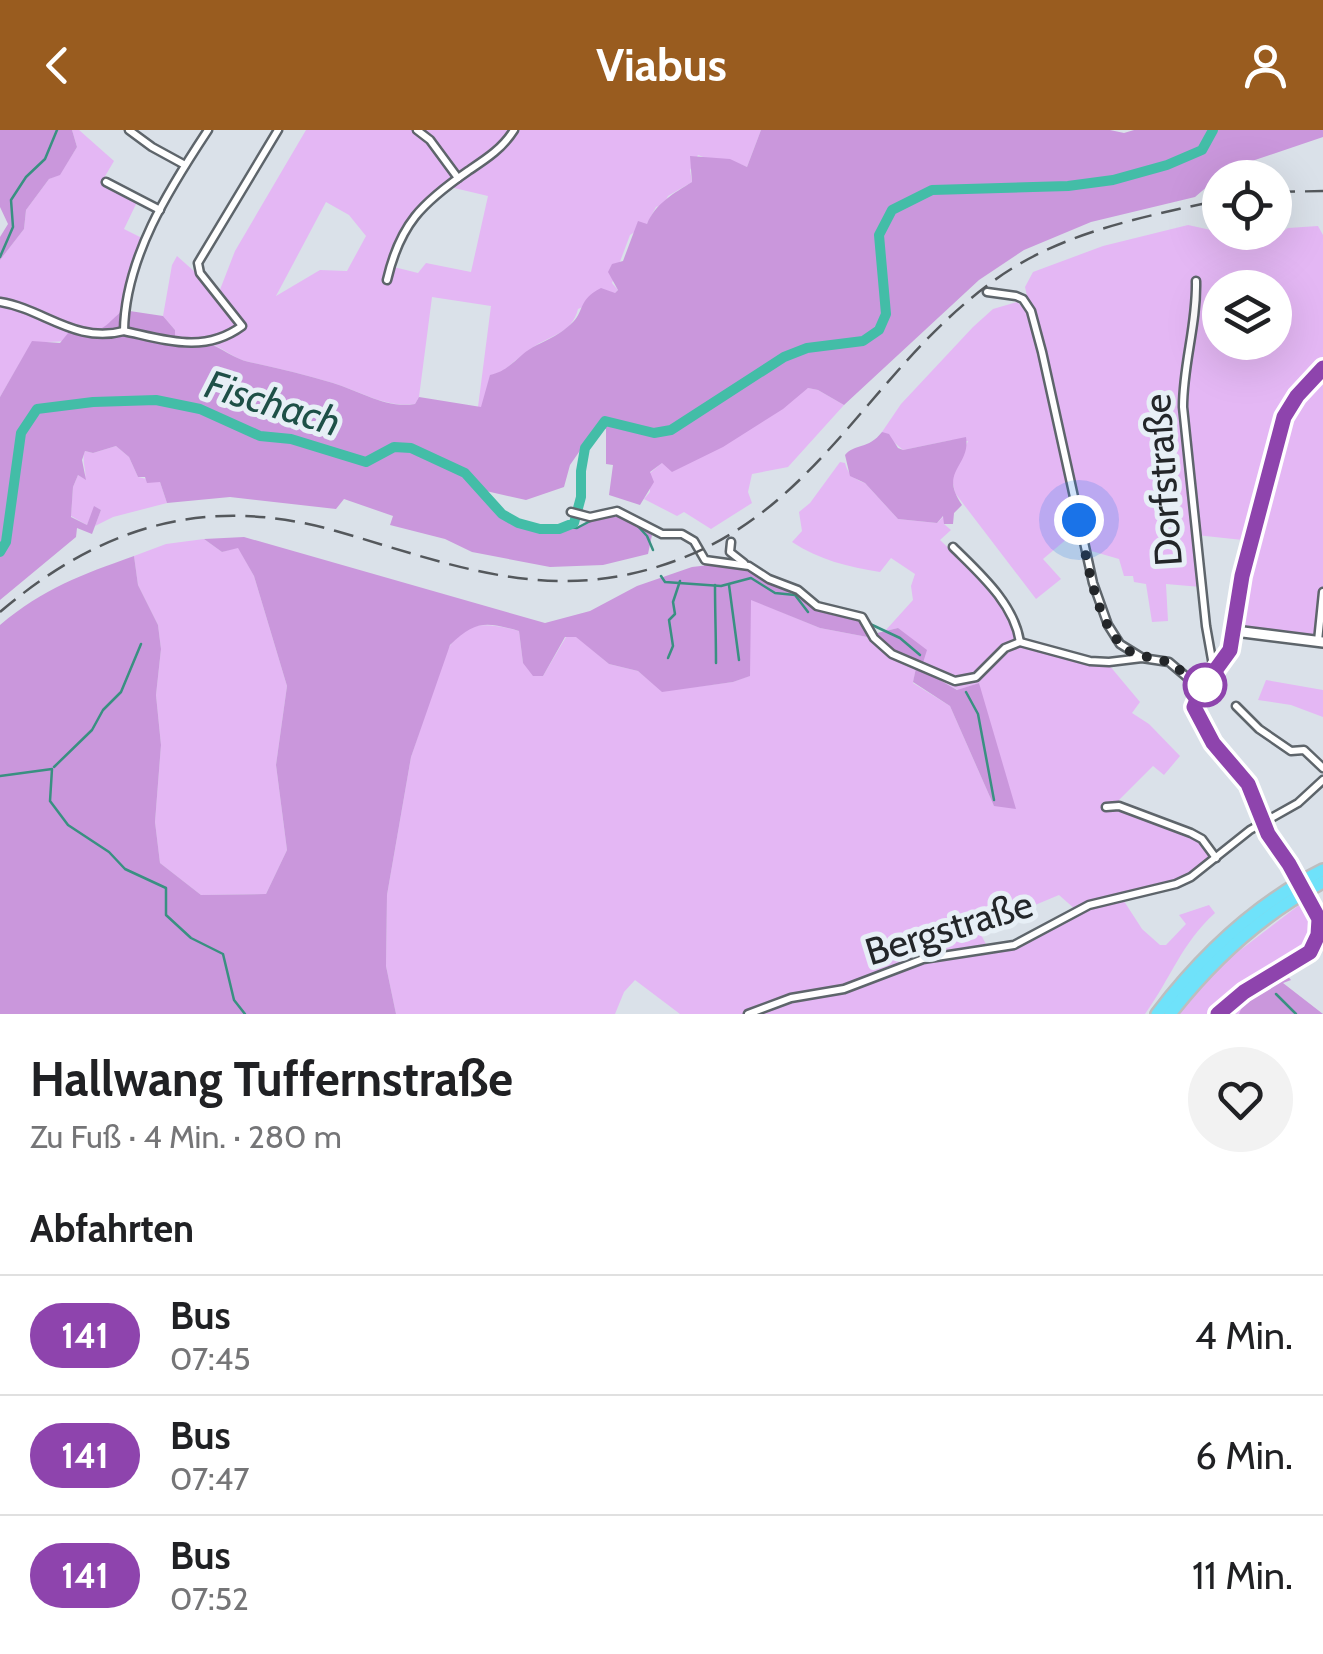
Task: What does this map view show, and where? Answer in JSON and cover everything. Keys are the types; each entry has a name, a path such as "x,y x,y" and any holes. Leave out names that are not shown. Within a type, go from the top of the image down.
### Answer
{"highway":[{"path":"1156,1014 1195,966 1239,925 1274,898 1323,870"},
{"path":"1170,1014 1233,945 1267,917 1323,882"}],"street":[{"path":"129,130 185,165"},
{"path":"124,331 132,278 160,210 208,130"},
{"path":"0,302 83,333 124,331 199,345 216,341 242,326 200,273 198,263 278,130"},
{"path":"417,130 430,140 458,178"},
{"path":"387,280 394,248 416,212 500,150 514,130"},
{"path":"106,182 160,210"},
{"name":"Dorfstraße","path":"1196,281 1195,328 1183,383 1183,407 1211,668 1215,673"},
{"path":"987,292 1016,296 1030,312 1093,583 1108,625 1120,644 1142,658"},
{"name":"Dorfstraße","path":"1201,690 1230,650 1242,576 1284,417 1323,368"},
{"path":"571,512 581,516 618,511 662,534 687,536 705,560 748,566"},
{"path":"730,542 730,552 748,566 798,590 818,606 862,616 874,638 892,654 955,681 976,678 1006,648 1020,642 1090,661 1142,658 1168,662 1201,690 1194,703 1195,714 1213,743 1248,784 1263,823 1293,870"},
{"path":"953,547 996,593 1014,620 1020,642"},
{"path":"1235,631 1321,641 1323,592"},
{"path":"1236,706 1259,729 1290,751 1304,750 1323,768"},
{"name":"Bergstraße","path":"748,1014 802,996 844,989 923,959 1014,945 1090,905 1176,884 1298,803 1323,780"},
{"path":"1106,806 1119,806 1191,833 1202,839 1216,858"},
{"path":"1218,1014 1244,992 1310,952 1321,918 1311,899"}],"shaded area":[{"path":"0,130 72,130 77,147 60,175 49,179 26,210 24,229 0,260 0,237 8,224 0,207"},
{"path":"72,130 79,130 114,161 101,183 137,202 124,229 144,239 133,284 124,308 106,327 70,340 32,342 0,397 0,260 24,229 26,210 49,179 60,174 77,147"},
{"path":"306,130 761,130 747,167 698,155 690,170 692,182 668,196 647,224 630,235 612,283 618,290 578,309 566,329 508,367 494,381 482,407 478,407 491,306 432,297 415,404 383,401 333,383 243,360 206,342 175,341 175,330 163,316 177,256 216,300 235,251","holes":["450,187 488,196 471,272 426,263 418,273 394,267 400,243 413,221","326,202 349,215 366,236 347,271 320,270 276,296"]},
{"path":"761,130 1323,130 1323,137 1255,160 1202,160 1202,191 1195,197 1091,222 1024,250 979,280 844,405 808,388 723,447 672,472 662,463 650,472 654,482 640,505 609,495 613,465 606,464 606,429 595,429 570,465 564,487 526,500 473,488 512,521 539,532 558,532 609,517 626,520 652,535 648,554 603,565 550,567 472,552 445,539 390,525 393,516 344,499 336,509 230,497 167,503 160,482 147,483 145,477 138,477 129,457 116,446 93,453 85,451 82,460 86,480 78,475 73,487 71,517 87,525 94,506 101,510 92,534 77,528 76,537 0,600 0,397 32,341 60,343 73,327 101,328 123,310 163,316 175,330 175,341 207,343 243,360 333,383 383,402 415,404 419,397 481,407 490,375 504,370 531,348 567,328 593,292 601,288 615,293 618,290 608,272 612,264 623,261 638,221 647,224 660,205 692,182 690,156 730,159 747,167"},
{"path":"1188,225 1202,228 1202,250 1292,250 1292,228 1318,226 1323,235 1323,589 1315,638 1242,626 1239,619 1252,541 1196,535 1201,587 1166,584 1168,621 1152,622 1146,584 1134,582 1133,576 1124,576 1119,559 1088,550 1081,527 1043,559 1061,579 1036,599 955,493 952,478 968,441 952,440 903,450 882,432 901,404 993,309 1017,302 1030,309 1025,287 1033,272 1103,246"},
{"path":"808,388 844,405 788,467 752,474 748,492 752,503 711,529 684,512 677,516 644,499 650,492 650,473 663,462"},
{"path":"882,432 889,434 903,450 966,437 964,455 954,476 955,494 962,505 954,513 953,524 944,524 943,516 937,523 898,519 865,483 850,476 845,455 872,442"},
{"path":"116,446 129,457 138,477 160,482 167,503 113,517 95,526 101,510 95,507 87,525 71,516 73,487 78,475 85,479 85,451 93,453"},
{"path":"840,462 898,519 937,523 944,516 944,524 951,530 940,540 988,586 1026,646 1068,659 1109,665 1140,702 1132,713 1149,724 1180,756 1164,775 1153,766 1119,800 1120,809 1198,838 1211,858 1177,881 1104,897 1076,910 1059,895 978,929 988,948 931,955 839,988 779,1000 744,1014 680,1014 635,980 624,992 615,1014 396,1014 386,966 387,895 411,757 445,655 467,629 486,625 519,631 523,663 543,676 566,637 577,637 609,664 638,671 662,691 733,682 749,676 750,599 820,628 878,639 916,668 913,683 950,706 994,806 979,683 958,690 920,669 898,628 885,631 913,600 911,586 915,574 891,558 880,572 835,562 792,542 802,531 799,512"},
{"path":"244,537 545,623 590,611 637,586 692,567 718,564 743,568 832,615 859,618 873,634 898,628 927,650 921,669 957,690 979,683 1016,809 994,806 950,706 913,682 916,668 878,639 820,628 751,600 750,676 662,692 638,671 609,664 576,637 565,637 543,676 533,676 523,663 519,631 482,625 450,645 411,757 387,895 386,966 396,1014 0,1014 0,625 64,584 134,556 138,585 158,625 161,649 156,695 161,745 155,822 160,863 201,895 266,894 287,850 276,765 287,686 254,576 238,548 222,552 204,539"},
{"path":"204,539 222,552 238,547 254,576 287,686 276,765 287,850 266,894 201,895 160,863 155,822 161,745 156,695 161,649 158,625 138,585 134,556 166,544"},
{"path":"1266,680 1323,690 1323,717 1291,705 1258,700"},
{"path":"1122,898 1142,929 1160,945 1166,945 1186,924 1179,915 1209,905 1215,913 1185,949 1145,1014 757,1014 795,1000 852,990 933,959 1013,948 1088,908"},
{"path":"1307,899 1316,922 1314,939 1300,958 1249,993 1247,1014 1178,1014 1226,961"},
{"path":"1285,973 1291,980 1283,983 1323,1014 1239,1014 1244,1002"}],"waterway":[{"path":"0,257 13,227 11,200 26,177 45,159 57,130"},
{"name":"Fischach","path":"0,552 6,542 21,433 37,409 93,402 156,400 200,409 260,436 291,439 366,462 394,447 411,448 465,473 502,514 518,523 559,529 574,523 581,497 585,448 605,421 654,433 671,430 784,357 807,348 863,341 879,330 886,314 879,235 892,210 932,190 1068,186 1113,180 1167,165 1202,150 1213,130"},
{"path":"568,527 577,528 594,519"},
{"path":"635,523 653,550"},
{"path":"661,576 665,582 721,586 751,578 775,593 795,595 808,612"},
{"path":"668,658 673,646 669,620 675,614 673,602 680,581"},
{"path":"715,585 716,663"},
{"path":"729,585 739,660"},
{"path":"868,623 900,638 920,655"},
{"path":"54,767 92,730 103,710 121,692 141,644"},
{"path":"966,692 978,714 994,800"},
{"path":"0,776 52,769 50,801 68,825 109,852 125,869 166,888 166,915 191,938 223,954 234,1000 245,1014"},
{"path":"1276,994 1296,1014"}],"railway":[{"path":"1292,192 1323,191"},
{"path":"0,612 38,582 116,539 157,525 199,518 288,520 481,572 554,581 630,574 691,554 743,526 787,491 942,324 1014,267 1099,230 1202,204"}],"bus line":[{"name":"141","path":"1218,1014 1260,981 1303,958 1314,946 1320,928 1311,899 1266,830 1248,784 1213,743 1194,707 1196,697 1230,650 1242,576 1284,417 1323,368"}],"route":[{"path":"1079,520 1093,583 1108,625 1120,644 1142,658 1168,662 1201,690 1205,685"}]}
